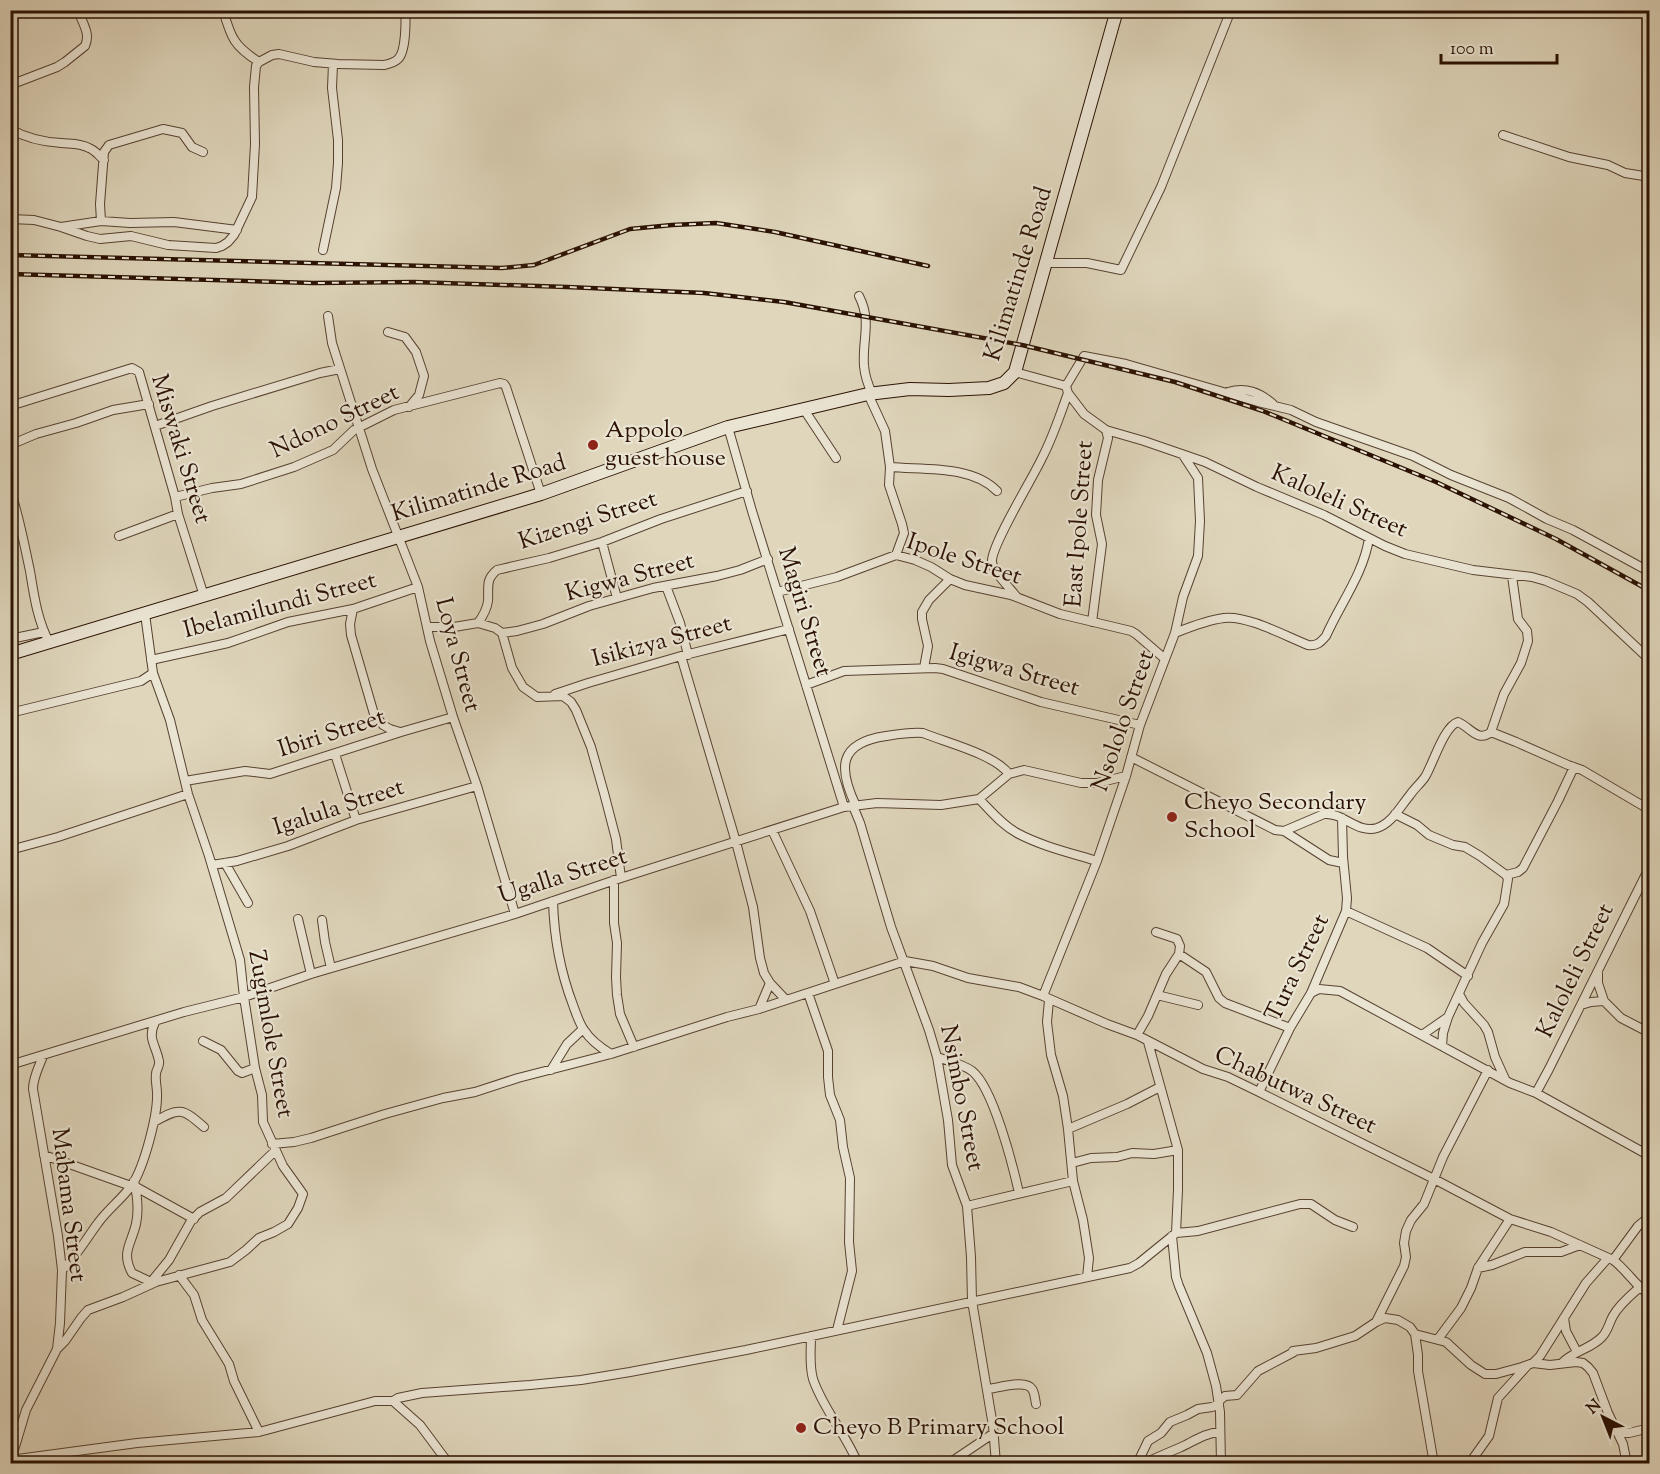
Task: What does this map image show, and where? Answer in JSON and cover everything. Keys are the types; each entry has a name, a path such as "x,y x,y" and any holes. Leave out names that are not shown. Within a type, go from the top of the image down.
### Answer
{"main road":[{"name":"Kilimatinde Road","path":"10,654 46,637 145,614 541,494 728,427 870,394 910,389 989,388 1004,383 1015,372 1117,10"}],"street":[{"path":"10,85 57,67 85,46 87,34 78,10"},
{"path":"223,10 233,40 246,54 259,62"},
{"path":"10,219 34,220 100,239 131,236 168,245 216,248 228,242 237,230 252,197 255,144 254,87 256,66 259,62 279,54 333,64 384,65 400,58 405,32 405,10"},
{"path":"1046,264 1087,263 1121,270 1161,187 1231,10"},
{"path":"323,250 331,215 338,163 332,88 333,64"},
{"path":"10,129 35,140 78,144 95,151 104,160"},
{"path":"101,221 104,152 109,146 163,129 182,134 192,147 203,152"},
{"path":"1503,135 1569,157 1608,165 1625,173 1650,177"},
{"path":"61,227 101,221 174,222 237,230"},
{"path":"859,296 865,306 867,318 864,368 870,394 885,431 890,466 889,485 904,533 896,555"},
{"name":"Loya Street","path":"328,316 329,330 339,369 383,501 418,587 453,717 477,786 515,914"},
{"path":"388,332 405,337 416,352 424,376 419,395 408,407"},
{"path":"1018,598 992,565 992,558 1046,450 1067,390 1084,356 1126,364 1274,405 1413,456 1451,475 1509,498 1650,572"},
{"name":"Miswaki Street","path":"10,406 132,368 139,372 178,514 204,596"},
{"path":"155,426 212,406 339,369"},
{"path":"1015,372 1067,390"},
{"name":"Ndono Street","path":"175,497 241,484 294,467 333,450 354,430 394,410 494,384 504,384 506,387 541,494"},
{"name":"Kaloleli Street","path":"1067,390 1084,414 1106,430 1205,462 1405,554 1473,570 1532,577 1577,594 1650,660"},
{"path":"10,445 36,434 113,410 148,404"},
{"path":"802,408 836,458"},
{"name":"Magiri Street","path":"728,427 806,685 851,807"},
{"name":"East Ipole Street","path":"1092,622 1102,544 1096,515 1098,480 1108,438 1106,430"},
{"name":"Nsololo Street","path":"1087,1276 1089,1258 1083,1220 1073,1181 1063,1096 1051,1055 1046,998 1126,776 1140,725 1174,633 1183,597 1198,556 1200,521 1198,478 1183,455"},
{"path":"890,466 952,471 983,479 997,490"},
{"path":"10,489 24,538 36,607 46,637 10,639"},
{"name":"Kizengi Street","path":"478,623 487,606 488,584 491,576 497,570 549,558 602,542 661,519 747,491"},
{"path":"119,536 178,514"},
{"path":"1174,633 1204,622 1236,618 1316,646 1326,636 1354,580 1368,549 1369,538"},
{"path":"602,542 617,598"},
{"name":"Ipole Street","path":"777,592 837,577 896,555 915,560 965,585 1018,598 1060,614 1131,631 1165,659"},
{"name":"Kigwa Street","path":"502,633 543,624 617,598 740,570 768,559"},
{"path":"1284,831 1324,814 1336,814 1364,829 1375,829 1395,814 1425,777 1455,722 1479,736 1486,736 1491,732 1504,694 1521,663 1528,641 1527,631 1518,619 1512,576"},
{"path":"924,668 928,646 922,612 950,579"},
{"path":"666,586 680,623 685,655 753,907 764,973 786,1000"},
{"name":"Ibelamilundi Street","path":"151,660 228,643 288,622 353,609 418,587"},
{"path":"353,609 350,624 351,635 374,714 383,725 401,732"},
{"name":"Zugimlole Street","path":"57,1349 88,1310 150,1283 230,1262 259,1238 288,1224 303,1194 283,1166 262,1122 262,1095 255,1068 240,960 188,794 170,720 153,673 145,614"},
{"path":"427,627 454,627 478,623 488,625 502,633 512,668 523,687 537,697 563,696 576,710 591,747 616,839 618,879 614,923 617,944 617,995 620,1014 634,1047"},
{"name":"Isikizya Street","path":"548,698 565,690 685,655 789,629"},
{"name":"Igigwa Street","path":"806,685 844,671 943,669 1041,702 1140,725"},
{"path":"14,712 141,681 153,673"},
{"name":"Ibiri Street","path":"185,782 245,771 270,774 453,717"},
{"path":"851,807 845,765 857,745 873,738 914,732 923,734 994,760 1009,774"},
{"path":"1491,732 1582,770 1650,810"},
{"path":"335,754 356,820"},
{"path":"1131,757 1262,824 1284,831 1329,860 1343,863"},
{"path":"1506,875 1523,868 1574,767"},
{"path":"1096,861 1017,833 979,800 1009,774 1024,770 1082,783 1097,783 1126,776"},
{"name":"Igalula Street","path":"212,865 288,846 356,820 477,786"},
{"path":"10,850 58,837 188,794"},
{"name":"Ugalla Street","path":"10,1065 244,997 311,974 515,914 618,879 851,807 898,803 941,805 979,800"},
{"name":"Nsimbo Street","path":"851,807 860,823 891,927 905,961 937,1057 948,1120 952,1165 967,1206 972,1300 988,1389 996,1464"},
{"path":"1395,814 1440,840 1473,852 1506,875 1508,879 1504,904 1482,943 1448,1017 1442,1046"},
{"name":"Tura Street","path":"1259,1092 1290,1028 1311,993 1346,910 1342,818"},
{"path":"772,830 806,901 835,984"},
{"path":"225,863 248,903"},
{"name":"Kaloleli Street","path":"1536,1093 1650,866"},
{"path":"553,901 556,945 570,998 583,1029 593,1042 611,1054"},
{"path":"1346,910 1427,948 1468,976"},
{"path":"298,920 311,974"},
{"path":"322,920 322,930 331,968"},
{"path":"1137,1035 1166,974 1179,954 1180,942 1177,939 1156,932"},
{"path":"1179,954 1206,972 1219,998 1225,1003 1290,1028"},
{"path":"134,1184 136,1223 126,1260 132,1274 150,1283 169,1260 186,1230 200,1212 226,1198 274,1147 311,1138 385,1114 475,1092 611,1054 905,961"},
{"name":"Chabutwa Street","path":"905,961 933,966 968,978 1019,987 1137,1035 1203,1069 1228,1077 1259,1092 1434,1179 1510,1220 1551,1232 1611,1259 1620,1264 1639,1288 1650,1295"},
{"path":"1598,971 1598,983 1604,1001 1622,1018 1650,1033"},
{"path":"759,1009 770,983"},
{"path":"1311,993 1319,989 1340,991 1521,1088 1536,1093 1650,1156"},
{"path":"808,993 828,1051 830,1095 840,1120 850,1178 849,1242 852,1271 837,1330"},
{"path":"1459,994 1488,1032 1494,1058 1506,1080"},
{"path":"1157,995 1198,1005"},
{"path":"1581,1005 1604,1001"},
{"path":"1422,1035 1448,1017"},
{"path":"62,1270 76,1255 99,1222 134,1184 154,1122 158,1095 156,1074 159,1060 151,1038 155,1022"},
{"path":"551,1070 567,1044 583,1029"},
{"path":"203,1041 221,1050 238,1071 242,1073 255,1068"},
{"path":"1148,1042 1178,1150 1179,1190 1174,1234 1176,1277 1207,1353 1219,1403 1221,1464"},
{"name":"Mabama Street","path":"11,1460 26,1410 57,1349 60,1323 62,1270 33,1089 33,1079 43,1056"},
{"path":"937,1057 971,1071 980,1080 1006,1144 1019,1193"},
{"path":"1376,1322 1404,1266 1406,1231 1411,1220 1424,1204 1443,1157 1488,1070"},
{"path":"1068,1129 1160,1087"},
{"path":"154,1122 180,1111 190,1114 204,1127"},
{"path":"1072,1163 1091,1158 1132,1153 1160,1154 1178,1150"},
{"path":"44,1155 134,1184 194,1219"},
{"path":"967,1206 1073,1181"},
{"path":"11,1460 137,1443 260,1432 375,1401 393,1401 422,1393 581,1380 735,1352 1130,1268 1174,1234 1198,1231 1300,1204 1311,1204 1335,1220 1353,1227"},
{"path":"1469,1464 1489,1436 1498,1398 1540,1356 1586,1283 1650,1216"},
{"path":"1418,1355 1428,1340 1435,1338 1468,1295 1478,1268 1510,1220"},
{"path":"1478,1268 1525,1252 1561,1252 1580,1245"},
{"path":"179,1275 194,1295 202,1320 229,1364 234,1381 260,1432"},
{"path":"1562,1364 1576,1352 1600,1340 1616,1311 1639,1288"},
{"path":"1137,1464 1148,1442 1161,1433 1170,1422 1198,1408 1212,1407 1225,1396 1237,1395 1258,1371 1294,1352 1355,1336 1385,1318 1398,1320 1410,1327 1415,1334 1418,1371 1434,1464"},
{"path":"1564,1318 1566,1331 1576,1352"},
{"path":"1415,1334 1446,1342 1477,1370 1485,1374 1496,1374 1530,1364 1583,1363 1593,1373 1623,1444 1627,1464"},
{"path":"811,1336 813,1378 858,1464"},
{"path":"988,1389 1018,1384 1027,1385 1033,1390 1036,1404"},
{"path":"393,1401 420,1425 449,1464"},
{"path":"1617,1431 1629,1433 1650,1428"},
{"path":"1143,1464 1198,1438 1220,1432"},
{"path":"948,1464 994,1433"}],"railway":[{"path":"10,255 502,268 534,265 630,229 716,223 775,232 928,266"},
{"path":"10,274 313,283 414,282 704,293 784,302 1022,345 1175,382 1263,411 1436,482 1556,539 1650,591"}],"place":[{"name":"Appolo guest house","path":"593,445"},
{"name":"Cheyo Secondary School","path":"1172,817"},
{"name":"Cheyo B Primary School","path":"801,1428"}]}
